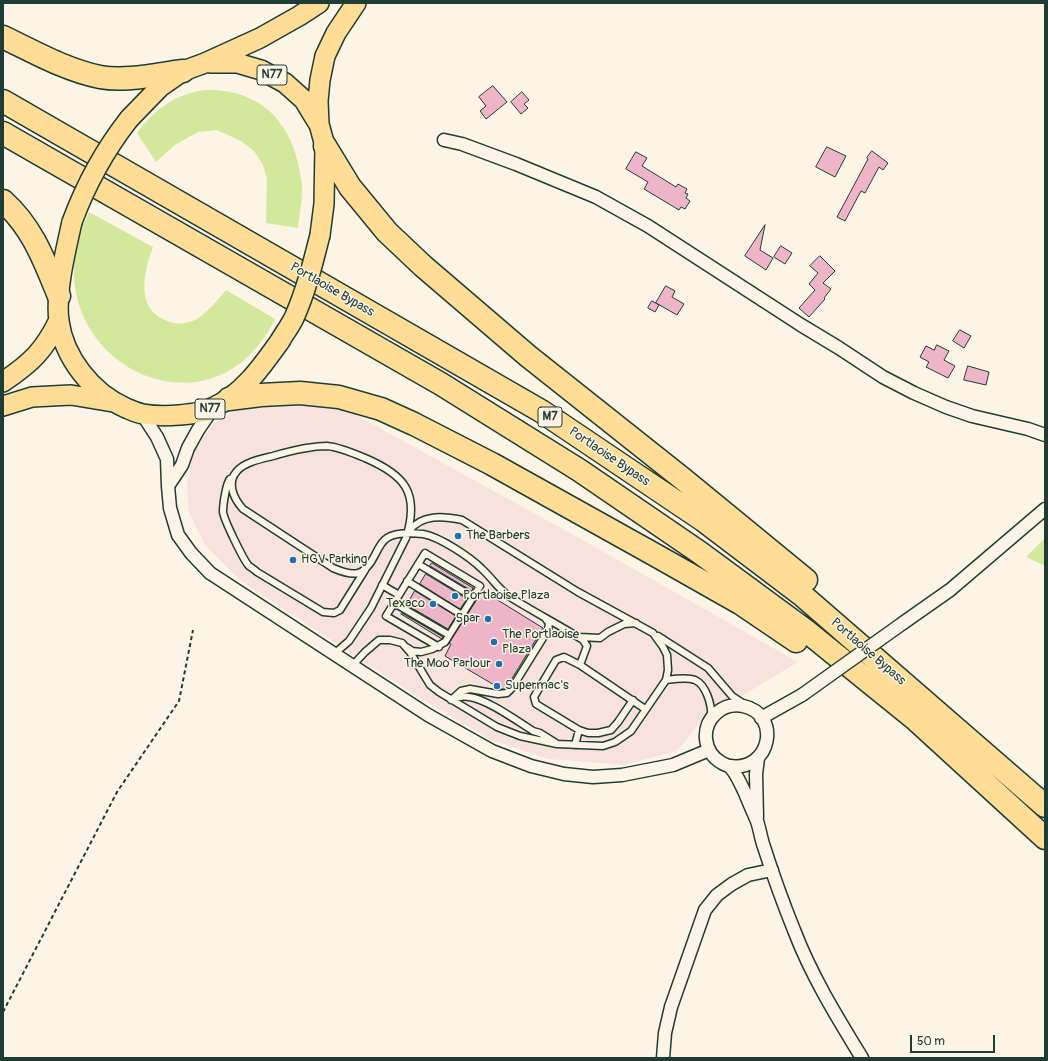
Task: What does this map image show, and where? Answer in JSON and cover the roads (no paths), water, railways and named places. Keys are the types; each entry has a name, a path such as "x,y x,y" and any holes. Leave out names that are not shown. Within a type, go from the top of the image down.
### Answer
{"highway":[{"path":"3,37 66,66 101,77 129,78 184,71"},
{"name":"Portlaoise Bypass","path":"3,101 541,411 703,520 802,595 1045,806"},
{"name":"Portlaoise Bypass","path":"3,133 441,384 579,470 698,552 805,630 915,720 1045,838"},
{"path":"325,146 350,187 387,232 423,266 528,356 683,478 828,599 1045,791"},
{"path":"3,201 14,211 34,238 59,296"},
{"path":"221,403 261,395 300,393 339,397 381,409 414,424 492,464 740,603 797,642 871,698 1045,843"}],"main road":[{"name":"N77","path":"114,403 85,377 71,358 64,341 59,320 59,296 64,256 72,222 95,168 129,119 160,87 184,71 260,38 300,16 319,3"},
{"name":"N77","path":"3,406 32,397 71,395 114,403 142,414 164,416 192,414 221,403 261,367 294,319 313,264 320,235 324,204 325,146 319,124 318,94 320,80 325,56 336,33 356,3"},
{"name":"N77","path":"205,63 237,63 261,70 285,83 304,100 319,124"},
{"name":"N77","path":"3,382 35,357 50,338 59,320"}],"street":[{"path":"444,140 462,144 516,164 596,197 648,226 801,326 839,348 883,377 906,389 959,412 1028,429 1045,435"},
{"path":"168,486 182,465 188,448 198,430 221,403"},
{"path":"142,414 157,437 167,459 170,508 178,535 190,554 210,573 428,715 492,751 531,766 564,774 593,776 622,775 647,771 672,765 709,750"},
{"path":"761,718 802,695 950,590 1045,509"},
{"path":"739,706 751,709 761,718 767,730 765,748 758,758 748,765 730,766 718,761 709,750 706,740 710,720 720,710 726,707 739,706"},
{"path":"757,822 756,774 758,758"},
{"path":"730,766 737,777 757,822 794,932 821,990 862,1058"},
{"path":"663,1058 665,1034 671,1007 704,910 717,895 732,884 748,875 772,870"},
{"path":"853,1043 858,1058"}],"lane":[{"path":"407,534 411,519 407,487 400,478 388,470 352,452 329,446 307,448 258,460 242,466 228,481 223,512 243,558 249,566 323,612 334,613 340,610 382,542 393,535 424,534 437,538 482,569 509,596 584,640 587,646 580,665"},
{"path":"236,471 231,484 237,500 243,509 333,568 356,574 367,568"},
{"path":"334,654 349,641 371,608 407,534 413,526 420,521 445,516 462,520 578,592 653,633 708,668 732,696 751,709"},
{"path":"352,666 379,640 390,640 402,643 412,650 421,652 439,646 444,642 462,615 480,586 425,553 386,616 439,646"},
{"path":"418,564 473,597"},
{"path":"407,581 462,615"},
{"path":"382,585 399,595"},
{"path":"394,603 449,635"},
{"path":"451,700 460,691 470,689 498,694 507,693 512,688 548,630 549,623 545,618"},
{"path":"578,637 600,638 624,624 636,623"},
{"path":"402,643 410,652 430,685 451,700 497,727 520,736 557,744 603,746 615,742 631,731 666,680 668,670 667,655 653,633"},
{"path":"633,700 611,730 588,733 579,730 536,704 534,697 556,660 564,657 580,665 633,700 645,710"},
{"path":"666,680 696,680 706,692 712,709 710,720"},
{"path":"451,700 461,697 470,697 481,700 557,744"},
{"path":"575,745 579,730"}],"place":[{"name":"The Barbers","path":"458,536"},
{"name":"HGV Parking","path":"293,560"},
{"name":"Portlaoise Plaza","path":"455,596"},
{"name":"Texaco","path":"433,604"},
{"name":"Spar","path":"488,619"},
{"name":"The Portlaoise Plaza","path":"494,642"},
{"name":"The Moo Parlour","path":"499,664"},
{"name":"Supermac's","path":"497,686"}]}
